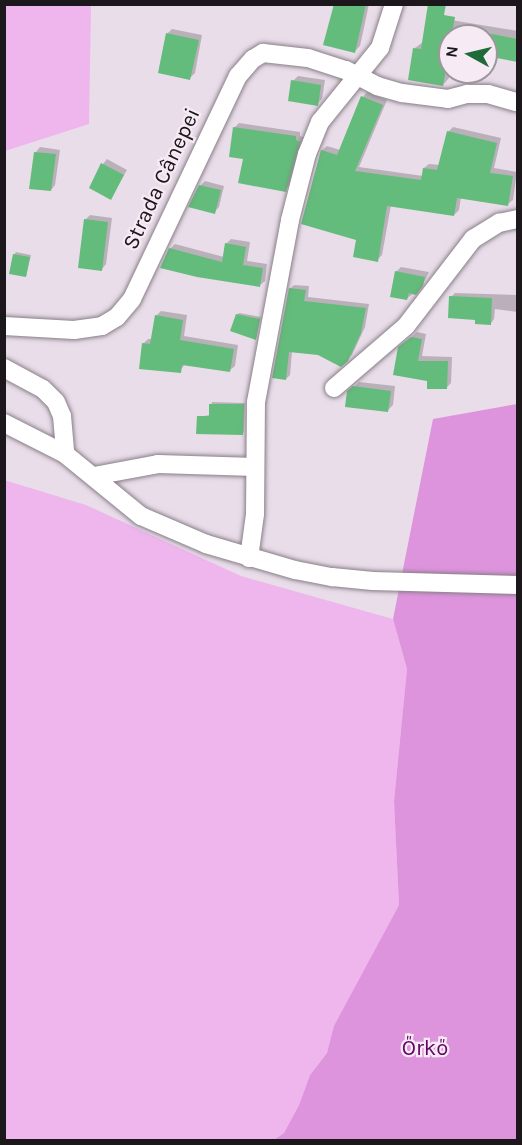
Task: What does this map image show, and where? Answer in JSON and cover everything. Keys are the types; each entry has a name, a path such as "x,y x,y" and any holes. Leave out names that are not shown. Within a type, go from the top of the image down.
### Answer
{"street":[{"path":"249,558 255,514 256,402 261,364 290,220 304,165 320,122 361,75 380,48 394,4"},
{"name":"Strada Cânepei","path":"4,326 74,330 102,326 117,317 132,299 238,76 253,59 263,53 308,58 361,75 377,86 402,93 448,99 466,94 488,94 516,102"},
{"path":"334,388 406,326 473,239 499,223 518,219"},
{"path":"4,368 44,389 56,402 62,416 65,454"},
{"path":"4,423 36,437 65,454 141,516 173,531 249,558 313,573 373,581 518,585"},
{"path":"94,477 158,464 255,467"}],"shaded area":[{"path":"5,4 91,5 89,124 5,151"},
{"path":"4,480 86,505 241,576 393,619 407,669 394,801 399,905 335,1026 327,1053 310,1075 299,1105 284,1133 274,1140 5,1140"}],"green space":[{"name":"Őrkő","path":"517,404 517,1140 274,1140 284,1133 299,1105 310,1075 327,1053 334,1026 399,905 394,801 407,669 393,619 433,419"}],"building":[{"path":"334,4 366,4 355,53 323,45"},
{"path":"428,4 446,4 444,15 455,17 454,24 438,24 438,84 443,84 443,86 408,80 413,48 421,49"},
{"path":"166,33 199,40 190,80 158,73"},
{"path":"498,35 518,39 518,62 498,58"},
{"path":"291,80 321,85 318,106 288,101"},
{"path":"361,96 383,105 355,171 421,180 423,168 437,170 447,131 497,143 490,173 513,176 508,206 457,198 454,216 387,206 378,262 353,257 356,240 301,224 321,150 337,155"},
{"path":"233,127 296,136 296,140 300,142 286,192 238,183 243,159 229,157"},
{"path":"34,152 56,154 51,191 29,189"},
{"path":"101,163 124,175 111,200 89,188"},
{"path":"199,185 221,190 215,214 188,207"},
{"path":"84,219 108,222 102,271 78,268"},
{"path":"225,243 246,247 243,265 263,268 260,287 197,277 160,268 169,248 222,262"},
{"path":"13,254 30,257 26,277 9,274"},
{"path":"395,271 425,277 423,286 416,295 409,293 407,300 390,297"},
{"path":"289,288 306,290 304,301 366,308 361,333 348,361 341,367 318,355 289,352 286,380 272,378"},
{"path":"449,296 492,298 491,325 475,324 475,320 448,318"},
{"path":"236,314 260,319 256,340 230,331"},
{"path":"155,315 183,320 180,340 234,349 230,372 182,365 181,373 139,369 142,343 150,344"},
{"path":"411,337 422,339 418,361 448,361 447,389 427,389 427,381 393,375 398,347"},
{"path":"353,386 391,391 388,412 345,407 347,391"},
{"path":"209,404 244,404 243,435 196,434 197,416 209,416"}]}
